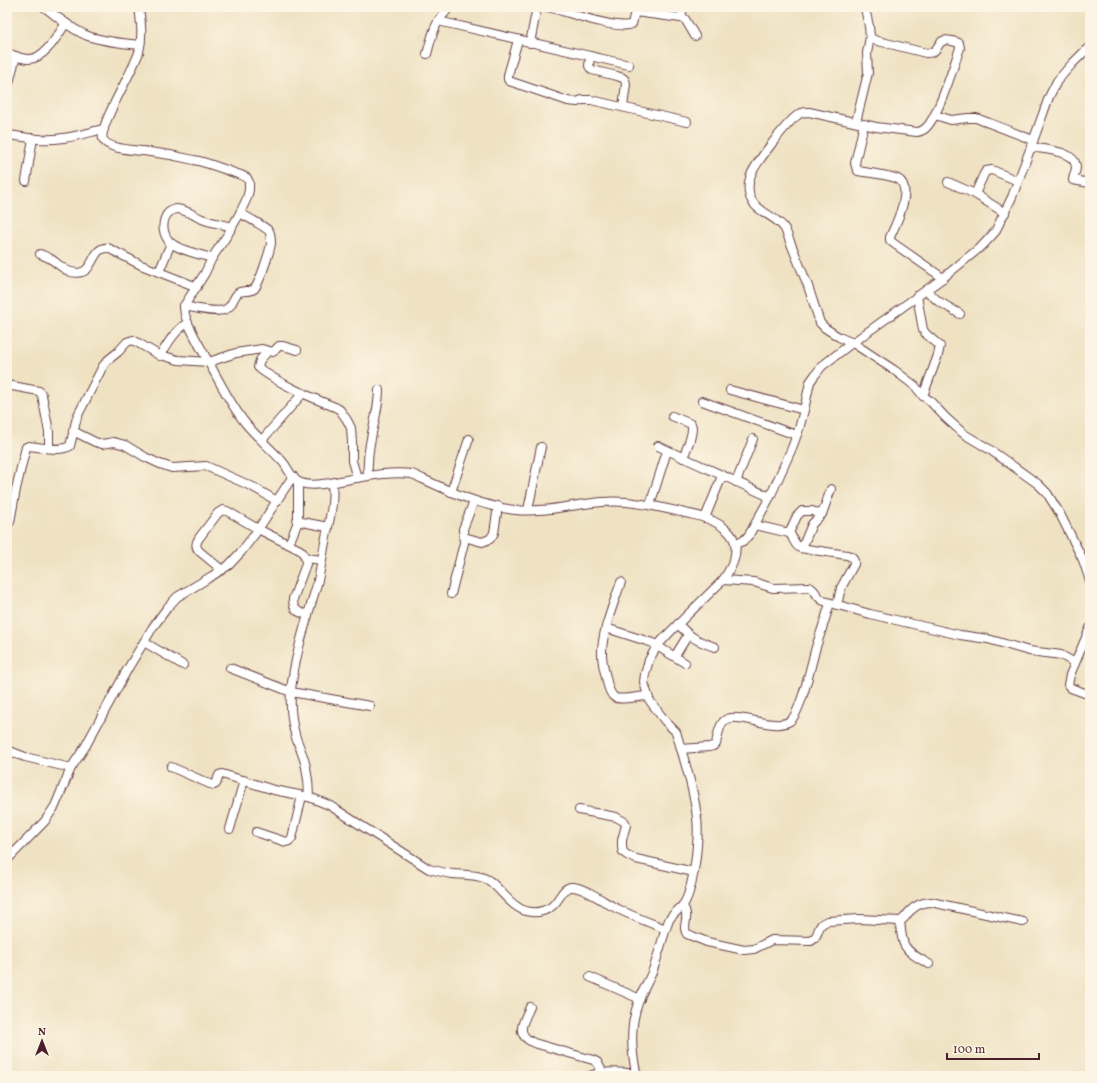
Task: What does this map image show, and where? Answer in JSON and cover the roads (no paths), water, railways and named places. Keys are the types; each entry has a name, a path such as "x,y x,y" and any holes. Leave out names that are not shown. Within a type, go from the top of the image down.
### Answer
{"street":[{"path":"44,7 74,29 88,36 100,40 140,45"},
{"path":"139,7 142,33 140,45 134,66 104,129 103,139 111,146 121,149 168,154 196,160 247,178 249,182 249,190 240,213 184,306 185,315 209,362 243,420 282,461 296,479 306,484 332,483 397,472 412,474 451,492 474,500 516,510 540,510 603,502 650,505 705,518 714,522 730,533 736,544 734,561 723,580 658,646 649,660 645,674 644,682 650,701 665,721 676,732 694,796 698,836 694,872 690,890 683,906 672,915 669,920 634,1018 632,1031 637,1075 603,1073 590,1076"},
{"path":"427,54 438,20 449,7"},
{"path":"530,43 537,7"},
{"path":"548,7 614,25 627,26 632,24 636,9 684,19 695,36"},
{"path":"681,18 683,7"},
{"path":"866,14 870,37 867,53 868,73 860,123 856,167 858,171 897,179 904,186 905,194 902,208 890,236 890,240 943,278"},
{"path":"438,20 530,43 629,65"},
{"path":"7,52 25,59 30,60 36,58 50,46 66,23"},
{"path":"870,37 874,40 926,53 935,52 944,40 959,43 960,48 941,101 935,115 926,128 917,132 876,127 809,112 801,112 782,131 750,177 750,199 753,204 782,224 785,229 808,286 820,323 839,337 848,346 894,370 915,386 923,396 964,434 989,449 1038,484 1060,514 1083,560 1090,581"},
{"path":"518,40 508,75 509,81 568,101 577,102 582,100 591,100 687,122"},
{"path":"736,544 743,541 749,535 770,497 796,435 804,410 810,382 822,366 943,278 987,241 995,232 1012,197 1049,97 1057,81 1090,46"},
{"path":"7,90 16,56"},
{"path":"590,56 589,66 592,70 618,76 625,80 626,84 623,107"},
{"path":"935,115 951,120 976,118 1032,144 1067,154 1073,159 1075,164 1076,169 1073,180 1090,183"},
{"path":"7,135 56,139 72,137 104,129"},
{"path":"26,181 33,138"},
{"path":"975,194 986,171 992,170 1018,181"},
{"path":"948,182 975,194 1005,213"},
{"path":"212,258 178,247 166,237 164,222 167,213 175,209 186,211 203,220 232,227"},
{"path":"184,306 217,311 225,310 233,303 236,294 255,288 262,274 271,242 271,235 268,230 240,213"},
{"path":"159,272 171,242"},
{"path":"40,254 53,260 62,268 77,273 83,272 89,267 99,251 105,247 141,265 196,287"},
{"path":"926,290 938,301 960,314"},
{"path":"917,296 923,330 940,346 923,396"},
{"path":"160,356 173,335 188,323"},
{"path":"10,522 26,447 59,449 70,446 77,417 103,366 127,342 133,340 160,356 178,360 209,362 236,353 262,349 273,352 279,346 297,350"},
{"path":"268,351 260,360 258,367 260,369 281,382 340,410 347,420 352,434 352,461 357,478"},
{"path":"7,386 39,391 42,395 49,432 49,448"},
{"path":"368,476 369,450 378,408 379,390"},
{"path":"730,390 804,410"},
{"path":"262,440 303,393"},
{"path":"702,401 796,435"},
{"path":"672,416 691,424 693,428 683,458"},
{"path":"73,431 102,444 114,442 126,445 150,459 172,468 206,466 253,487 276,501"},
{"path":"451,492 469,439"},
{"path":"736,482 753,439"},
{"path":"658,446 770,497"},
{"path":"528,510 542,447"},
{"path":"650,505 667,451"},
{"path":"705,518 722,476"},
{"path":"7,860 45,821 55,806 71,768 85,747 126,670 167,608 178,597 229,565 258,529 276,501 296,479"},
{"path":"289,544 298,521 296,479"},
{"path":"256,832 286,842 289,841 292,838 306,796 306,766 296,737 291,692 303,632 322,560 332,508 332,483"},
{"path":"802,548 812,524 822,514 831,489"},
{"path":"451,594 464,543 463,529 474,500"},
{"path":"464,537 482,542 490,539 494,533 498,506"},
{"path":"222,570 196,548 196,542 221,511 228,511 258,529 300,550 304,554 306,564 293,599 293,604 296,610 308,615"},
{"path":"789,533 800,512 806,511 822,514"},
{"path":"298,521 328,527"},
{"path":"681,749 714,746 716,744 722,723 727,719 748,719 771,724 783,724 791,720 796,712 805,689 816,647 841,588 854,564 854,559 851,556 802,548 797,546 789,533 755,525"},
{"path":"306,558 322,560"},
{"path":"723,580 754,582 773,588 809,587 813,588 818,598 834,604 960,635 988,639 1029,651 1061,655 1075,663"},
{"path":"621,582 604,637 602,655 607,683 614,697 623,698 648,696"},
{"path":"678,624 688,635 697,641 714,647"},
{"path":"606,628 658,646 685,663"},
{"path":"1090,628 1069,677 1068,685 1090,695"},
{"path":"675,656 688,635"},
{"path":"144,642 183,665"},
{"path":"230,668 291,692 370,706"},
{"path":"7,750 25,757 71,768"},
{"path":"171,767 214,785 216,784 219,775 222,774 274,790 306,796 329,804 429,869 483,878 490,882 520,909 533,912 541,911 552,906 566,889 571,887 578,888 666,930"},
{"path":"230,829 244,780"},
{"path":"579,810 616,817 625,822 626,825 622,840 622,847 623,852 627,855 636,859 694,872"},
{"path":"683,906 687,916 685,930 687,934 708,942 744,950 754,949 772,940 814,940 821,924 828,921 859,919 900,921 903,920 916,906 926,902 1023,922"},
{"path":"900,921 906,948 929,964"},
{"path":"590,977 640,999"},
{"path":"530,1008 522,1026 522,1034 526,1040 593,1060 600,1065 603,1073"}]}
